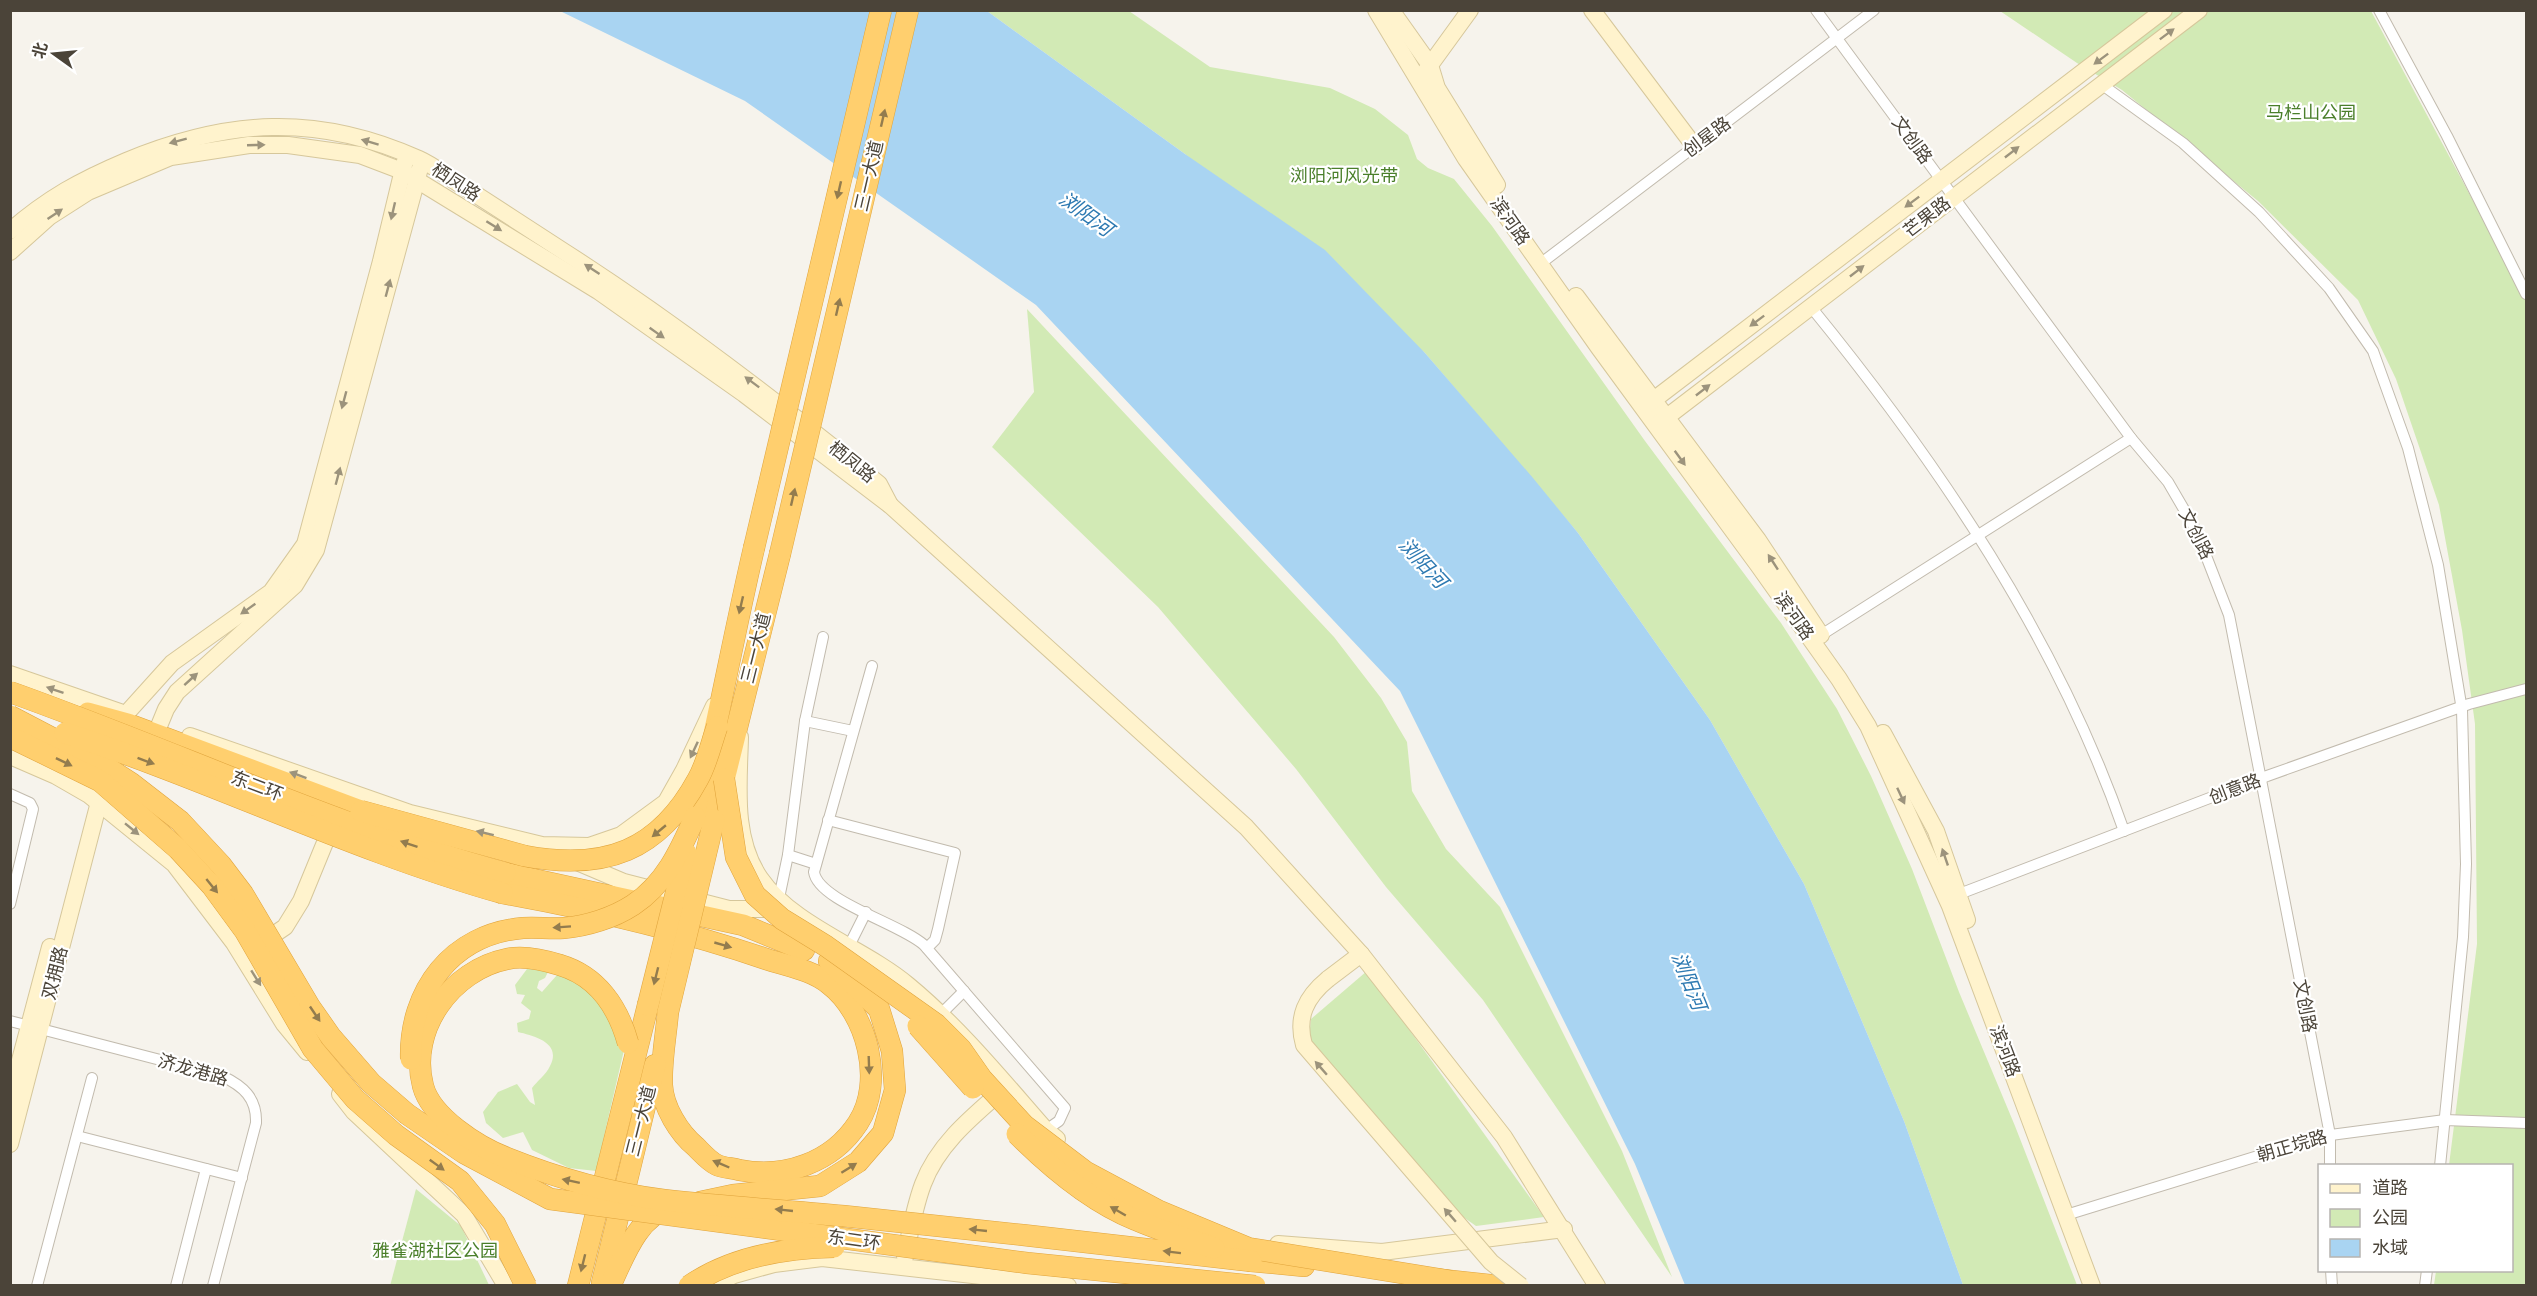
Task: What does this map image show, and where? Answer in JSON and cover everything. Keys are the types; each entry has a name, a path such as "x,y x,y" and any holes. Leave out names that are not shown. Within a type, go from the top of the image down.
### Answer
{"highway":[{"name":"三一大道","path":"601,1286 695,817 717,727 724,677 881,10"},
{"name":"三一大道","path":"578,1286 617,1125 658,1009 724,779 908,10"},
{"path":"15,694 128,724 342,799 361,812 548,861 602,859 645,841 662,830 678,811 700,777 717,727"},
{"name":"东二环","path":"15,694 381,834 451,858 504,883"},
{"path":"10,716 158,765 449,878 504,883 742,924 804,950 829,961 915,1023 945,1054 979,1095 1041,1158 1085,1192 1134,1220 1251,1261"},
{"path":"10,716 100,763 146,793 180,821 221,865 243,894 310,1007 353,1064 407,1114 464,1153"},
{"path":"10,737 100,781 178,849 212,886 245,931 313,1049 355,1099 396,1135 460,1181 495,1224 526,1286"},
{"path":"724,779 736,857 755,895 782,919 826,946 936,1024 961,1049 982,1079 1024,1125 1086,1172 1159,1211 1248,1248 1451,1281"},
{"path":"464,1153 427,1113 418,1092 411,1063 413,1018 433,976 445,963 484,937 522,928 563,928 596,922 633,905 655,887 675,862 695,817"},
{"path":"504,883 555,903 724,945 810,973 829,984 854,1010 869,1049 870,1086 859,1122 835,1150 799,1168 759,1174 717,1166 686,1139 668,1108 662,1086 658,1009"},
{"path":"617,1125 628,1043 621,1018 601,989 571,968 541,960 508,958 475,970 449,991 432,1014 421,1051 423,1087 445,1120 485,1150 557,1178 650,1197 1499,1286"},
{"path":"610,1286 633,1239 658,1211 733,1195 773,1193 820,1186 858,1162 883,1133 895,1090 889,1040 879,1009 829,961"},
{"name":"东二环","path":"464,1153 550,1199 1027,1263 1255,1286"},
{"path":"689,1286 740,1260 787,1249 833,1247 1035,1276 1140,1286"}],"street":[{"name":"滨河路","path":"1376,10 1466,159 1627,366 1649,404 1662,421 1758,540 1816,638 1869,709 1936,831 1952,897 2070,1213 2092,1286"},
{"name":"滨河路","path":"1390,10 1426,60 1437,88 1544,261"},
{"path":"1416,74 1457,10"},
{"path":"1426,60 1470,10"},
{"path":"1592,10 1695,147"},
{"name":"文创路","path":"1816,10 2131,438 2168,482 2196,530 2217,578 2229,615 2330,1135 2330,1164"},
{"name":"创星路","path":"1544,261 1874,10"},
{"name":"芒果路","path":"1649,404 2164,10"},
{"name":"芒果路","path":"1662,421 2199,10"},
{"path":"2379,10 2447,136 2526,294"},
{"path":"2101,84 2182,143 2259,212 2329,288 2373,351 2388,386 2422,496 2438,566 2462,706 2466,864 2463,937 2440,1164"},
{"name":"栖凤路","path":"10,231 40,205 81,180 167,144 207,133 247,128 290,127 341,134 414,157 604,277 751,380 879,484 891,506"},
{"name":"栖凤路","path":"10,252 49,217 88,192 171,157 239,146 288,145 360,155 409,174 598,291 744,394 891,506"},
{"path":"126,714 172,663 272,592 305,544 378,273 414,157"},
{"path":"159,726 177,692 295,585 316,550 409,174"},
{"path":"1811,307 1892,412 1978,536 2040,641 2084,730 2124,831"},
{"path":"1816,638 2131,438"},
{"path":"891,506 1246,827 1361,954 1504,1137 1564,1229 1597,1286"},
{"path":"785,903 788,855 805,721 823,637"},
{"path":"872,666 816,864 815,878 826,890 907,932 927,948 1065,1108 1059,1120 1046,1130"},
{"path":"10,674 159,726 342,799 542,845 624,882 729,909 785,903"},
{"path":"542,845 589,846 621,835 666,802 689,761 724,677"},
{"name":"创意路","path":"1952,897 2261,779 2462,706 2526,689"},
{"path":"741,706 742,839 760,878 785,903 885,968 941,1014 965,1037 1046,1130 1105,1178 1258,1243 1382,1252 1564,1229"},
{"path":"805,721 853,732"},
{"path":"10,756 56,776 94,798 174,864 242,957 284,1024 354,1112 464,1215 506,1286"},
{"path":"10,794 30,803 33,809 11,898"},
{"name":"双拥路","path":"10,1144 35,1027 94,798"},
{"path":"242,957 285,927 301,901 342,799"},
{"path":"828,820 955,853 939,929 927,948"},
{"path":"788,855 816,864"},
{"path":"849,946 866,912"},
{"path":"1361,954 1312,992 1299,1029 1304,1045 1491,1262 1521,1286"},
{"path":"941,1014 964,991"},
{"name":"济龙港路","path":"10,1021 222,1076 236,1082 246,1091 256,1114 242,1178 213,1286"},
{"name":"双拥路","path":"10,1098 35,1027"},
{"path":"37,1286 92,1078"},
{"path":"903,1266 916,1204 934,1163 965,1123 1007,1086"},
{"name":"朝正垸路","path":"2070,1213 2330,1135 2445,1120 2526,1123"},
{"path":"76,1136 242,1178"},
{"path":"176,1286 206,1169"},
{"name":"滨河路","path":"2070,1213 2104,1286"},
{"path":"713,1286 734,1275 774,1264 822,1258 1068,1286"}],"green space":[{"name":"浏阳河风光带","path":"987,11 1129,11 1210,67 1330,88 1375,109 1408,135 1417,159 1428,168 1454,179 1492,226 1645,441 1781,623 1837,709 1871,776 1912,869 2077,1285 1963,1285 1904,1121 1804,884 1710,720 1578,533 1425,353 1185,154"},
{"name":"马栏山公园","path":"2000,11 2371,11 2526,299 2526,1285 2434,1285 2436,1272 2513,1272 2513,1164 2449,1164 2477,944 2475,724 2462,630 2439,505 2396,379 2358,300 2258,201 2122,90"},
{"path":"1027,309 1334,637 1381,698 1407,742 1412,791 1446,849 1500,907 1622,1151 1672,1277 1483,1000 1386,887 1296,769 1158,607 992,447 1034,392"},
{"path":"562,954 594,972 630,1024 596,1171 569,1168 532,1150 523,1132 503,1138 486,1123 483,1112 498,1092 517,1084 530,1102 535,1105 532,1088 548,1069 553,1058 552,1052 550,1046 539,1038 518,1032 517,1023 529,1019 531,1011 521,1003 525,995 517,994 515,985 527,969 549,970 545,978 539,981 537,988 542,992 557,975 552,956"},
{"path":"1367,971 1544,1217 1476,1226 1459,1214 1308,1047 1311,1019"},
{"name":"雅雀湖社区公园","path":"416,1189 461,1226 489,1285 390,1286"}],"water":[{"name":"浏阳河","path":"560,11 987,11 1185,154 1325,250 1425,353 1533,478 1578,533 1710,720 1804,884 1904,1121 1963,1285 1685,1285 1635,1164 1400,691 1036,305 745,101"}]}
